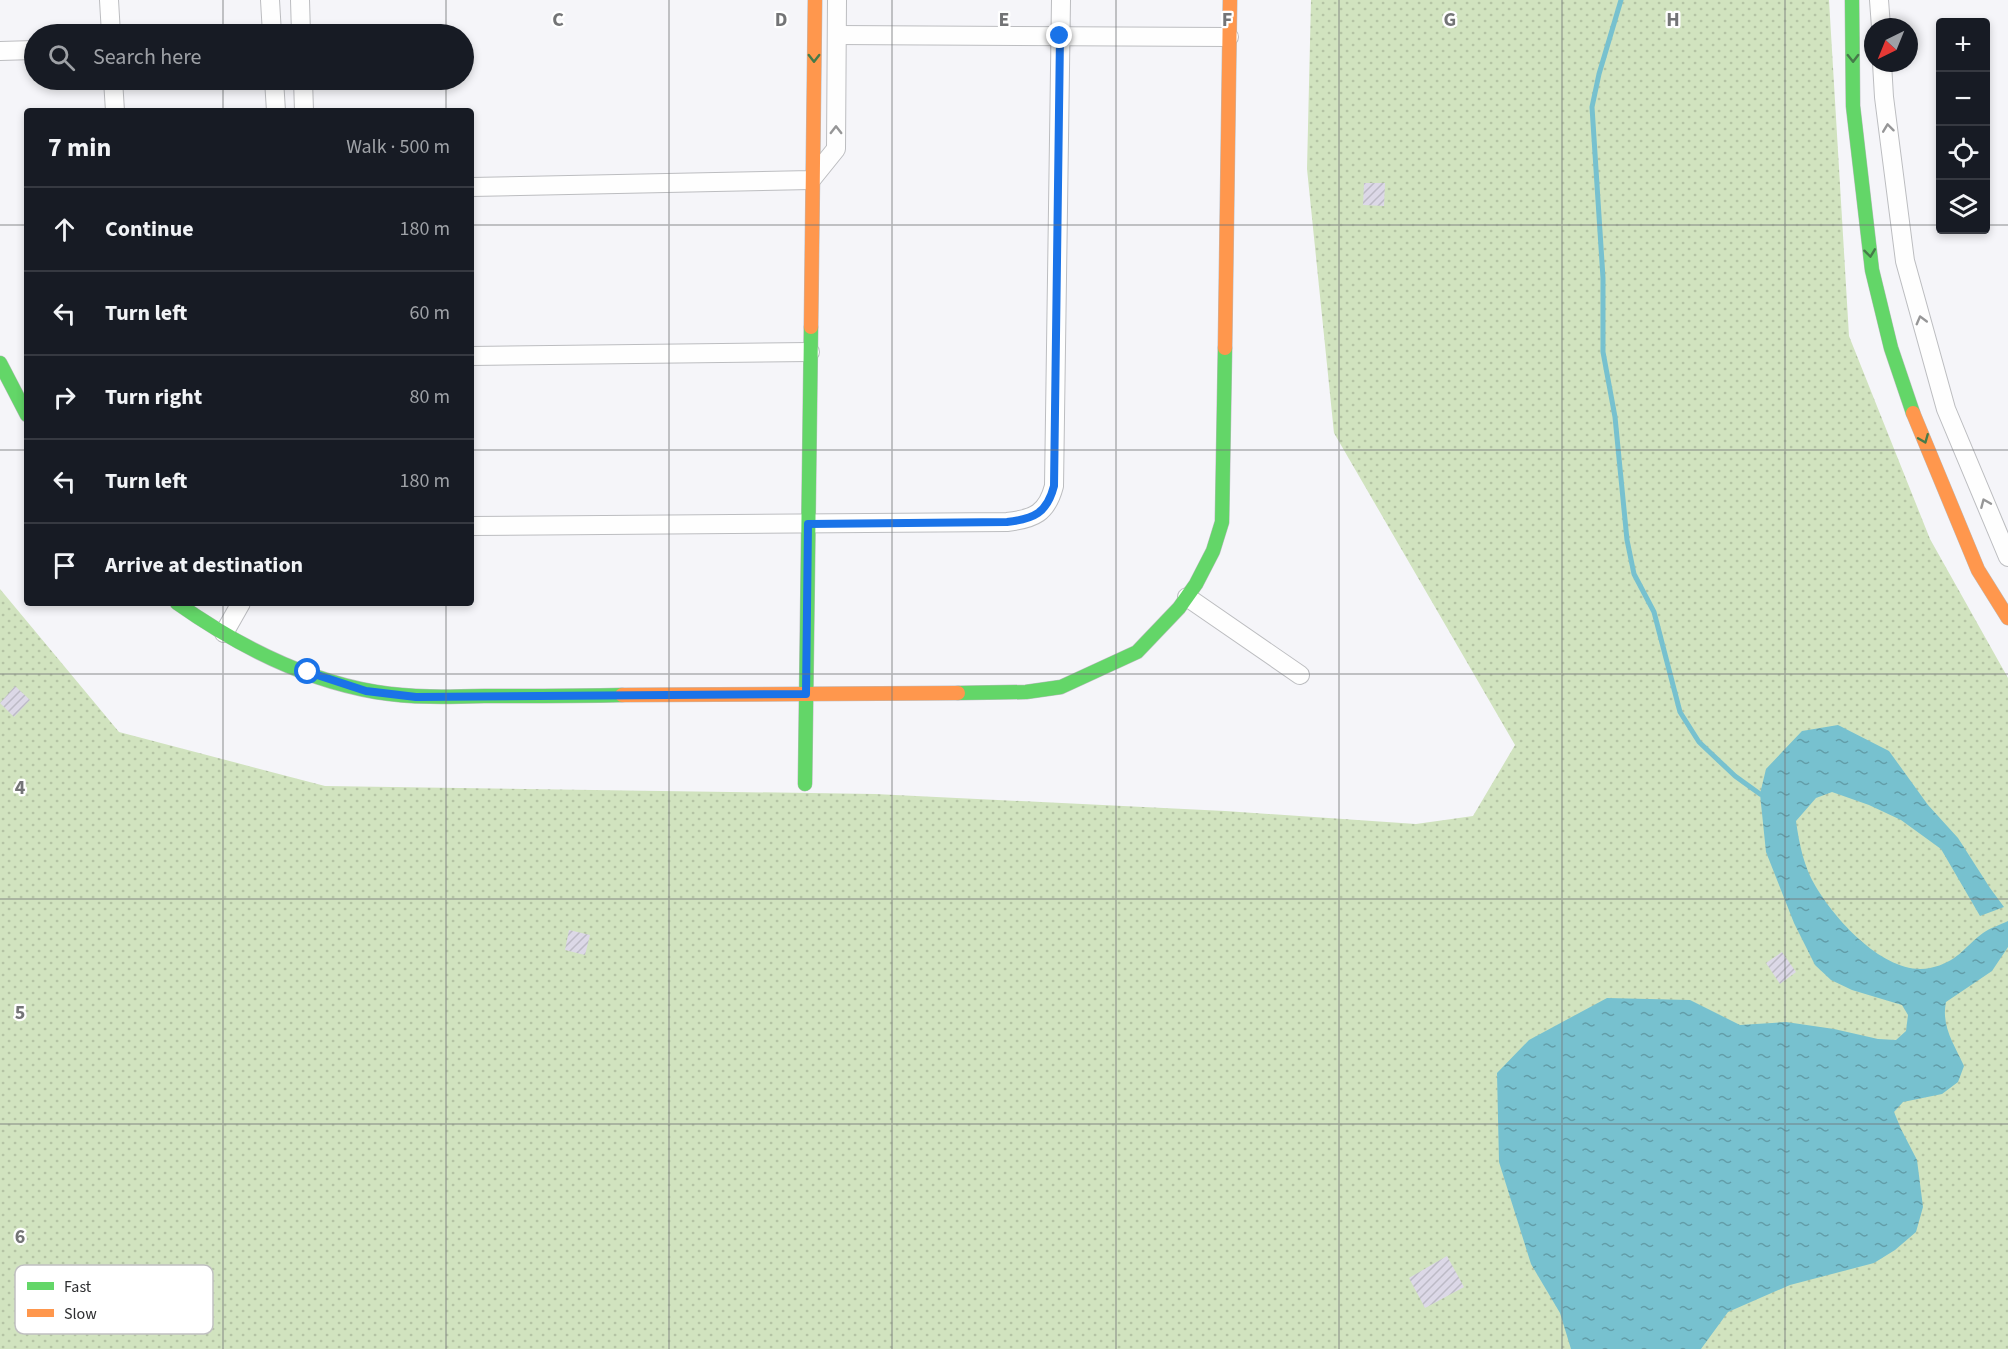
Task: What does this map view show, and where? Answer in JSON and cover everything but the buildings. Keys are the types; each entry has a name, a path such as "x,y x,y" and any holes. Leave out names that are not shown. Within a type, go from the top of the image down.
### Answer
{"street":[{"path":"109,0 110,24"},
{"path":"270,0 271,24"},
{"path":"300,0 301,24"},
{"path":"805,784 815,0"},
{"path":"811,180 836,148 837,0"},
{"path":"474,526 1007,522 1023,520 1037,514 1050,502 1054,486 1061,0"},
{"path":"181,606 200,621 308,672 366,691 416,697 1026,692 1061,687 1137,652 1197,584 1213,551 1222,522 1230,0"},
{"path":"1852,0 1853,106 1872,270 1891,348 1917,424 1978,570 2008,618"},
{"path":"1879,0 1880,18"},
{"path":"837,35 1229,37"},
{"path":"0,51 24,50"},
{"path":"1883,72 1905,261 1946,409 2008,557"},
{"path":"114,90 115,108"},
{"path":"275,90 276,108"},
{"path":"303,90 304,108"},
{"path":"474,187 811,180"},
{"path":"474,356 810,351"},
{"path":"0,363 24,409"},
{"path":"1186,597 1300,675"},
{"path":"224,633 239,606"}],"green space":[{"path":"1311,0 1829,0 1849,336 1930,539 2008,678 2008,1349 0,1349 0,589 119,732 325,786 875,794 1225,811 1416,824 1473,816 1515,745 1334,433 1307,169"}],"water":[{"path":"1838,725 1889,751 1928,805 1958,838 2004,907 1980,916 1941,849 1901,820 1869,805 1832,792 1816,798 1796,821 1800,847 1808,872 1836,915 1864,944 1880,955 1897,964 1914,968 1930,968 1947,962 1960,954 1983,933 2008,921 2008,947 1992,971 1946,1002 1947,1027 1964,1066 1958,1082 1942,1094 1903,1102 1894,1112 1917,1160 1923,1207 1916,1232 1895,1250 1874,1263 1790,1285 1728,1312 1701,1349 1571,1349 1560,1313 1531,1264 1499,1162 1497,1073 1529,1040 1607,998 1690,1000 1740,1025 1786,1022 1834,1029 1878,1039 1896,1040 1906,1031 1908,1015 1902,1005 1852,990 1831,980 1815,965 1794,923 1766,852 1760,794 1766,769 1802,731"}],"waterway":[{"path":"1621,0 1599,74 1592,107 1603,278 1603,352 1615,417 1627,540 1634,574 1654,612 1680,712 1699,742 1735,776 1760,794"}],"traffic: fast":[{"path":"1852,0 1853,106 1872,270 1891,348 1913,413"},
{"path":"805,784 811,327"},
{"path":"958,693 1026,692 1061,687 1137,652 1179,608 1196,584 1213,551 1222,522 1225,348"},
{"path":"0,363 24,409"},
{"path":"181,606 223,633 272,658 323,679 376,692 430,697 622,695"}],"traffic: slow":[{"path":"811,327 815,0"},
{"path":"1225,348 1230,0"},
{"path":"1913,413 1978,570 2008,618"},
{"path":"622,695 958,693"}],"route":[{"path":"308,672 366,691 416,697 806,694 808,524 1007,522 1023,520 1037,514 1050,502 1054,486 1060,36"}]}
